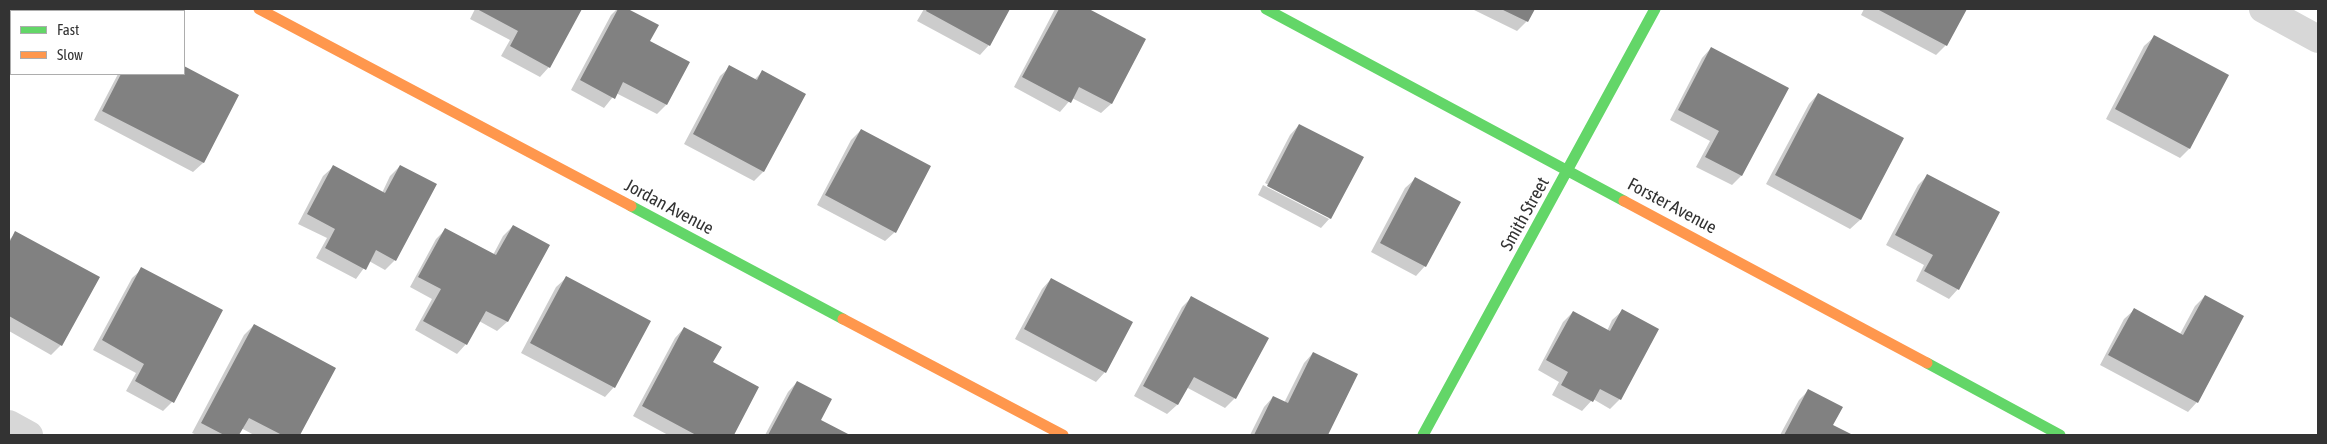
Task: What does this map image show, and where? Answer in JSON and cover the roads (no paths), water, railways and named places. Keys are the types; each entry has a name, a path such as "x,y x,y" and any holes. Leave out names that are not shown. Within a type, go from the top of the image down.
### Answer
{"street":[{"name":"Jordan Avenue","path":"259,9 1064,435"},
{"name":"Forster Avenue","path":"1266,9 2060,435"},
{"name":"Smith Street","path":"1423,435 1656,9"},
{"path":"2262,9 2318,39"},
{"path":"9,424 29,435"}]}
